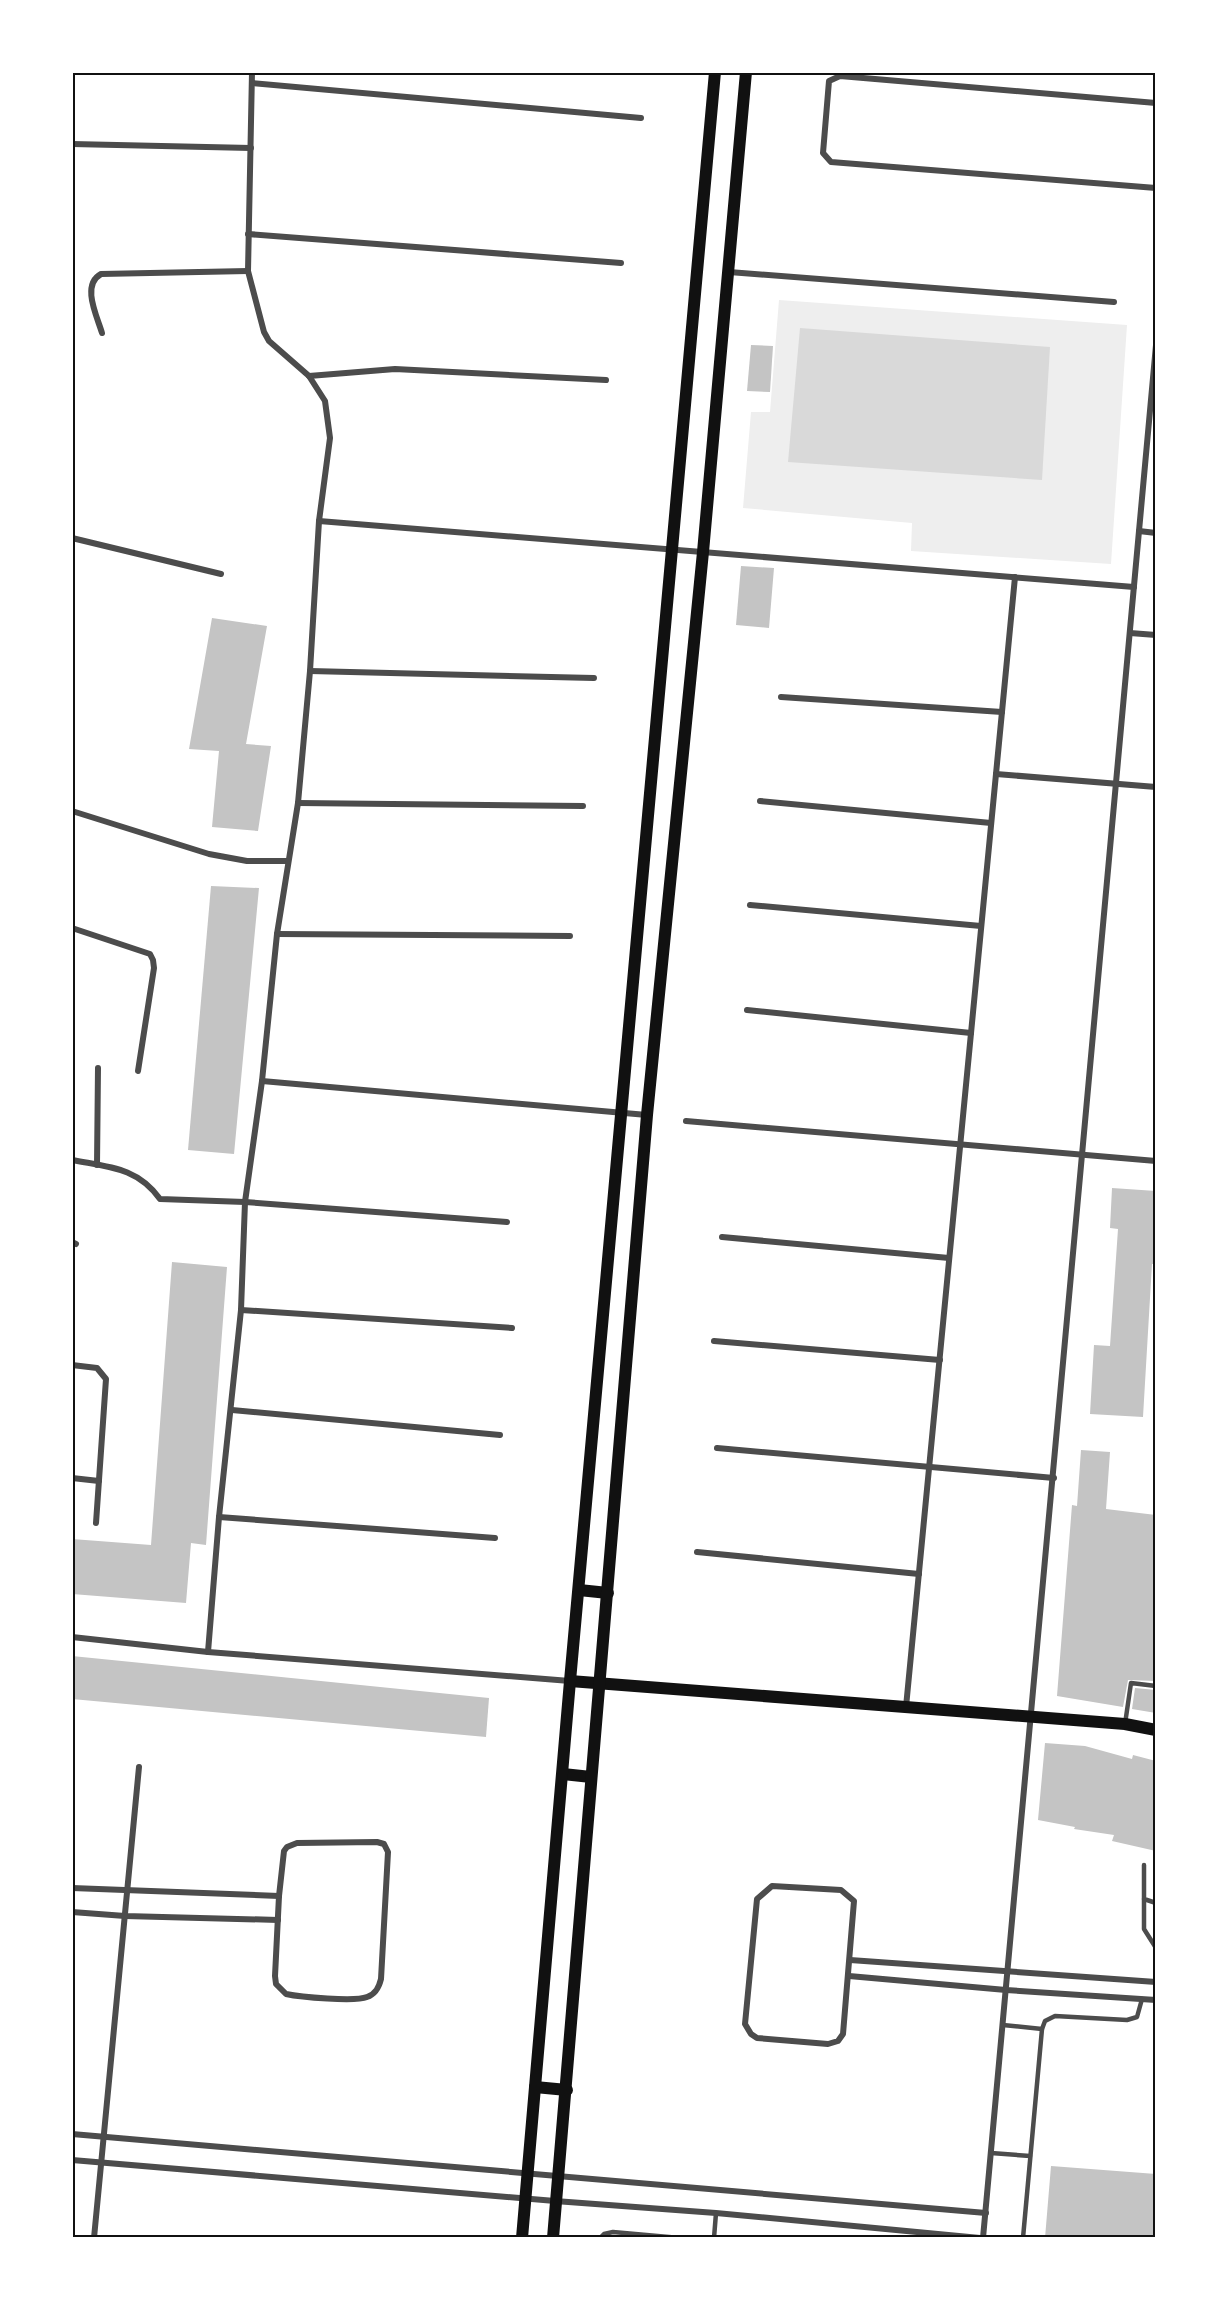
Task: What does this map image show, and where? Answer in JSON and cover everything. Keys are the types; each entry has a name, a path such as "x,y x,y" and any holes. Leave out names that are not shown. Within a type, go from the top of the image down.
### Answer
{"main road":[{"path":"522,2238 715,72"},
{"path":"553,2238 647,1115 703,552 746,72"},
{"path":"579,1590 608,1593"},
{"path":"570,1681 1125,1724 1156,1730"},
{"path":"563,1774 591,1777"},
{"path":"535,2087 567,2090"}],"street":[{"path":"208,1652 219,1517 241,1310 245,1202 262,1081 277,934 298,803 310,671 319,521 330,438 324,401 309,376 266,337 248,271 252,72"},
{"path":"1156,103 840,76 829,81 823,153 831,162 1156,189"},
{"path":"252,83 641,118"},
{"path":"72,144 251,148"},
{"path":"248,234 621,263"},
{"path":"102,333 90,288 94,279 101,274 248,271"},
{"path":"729,272 1114,302"},
{"path":"72,2160 716,2213 982,2238 1054,1478 1156,345"},
{"path":"309,376 395,369 606,380"},
{"path":"1147,444 1156,445"},
{"path":"319,521 1134,587"},
{"path":"1139,531 1156,533"},
{"path":"72,538 221,574"},
{"path":"906,1708 1015,577"},
{"path":"1130,633 1156,635"},
{"path":"310,671 594,678"},
{"path":"782,697 1002,712"},
{"path":"996,774 1156,787"},
{"path":"760,801 991,823"},
{"path":"298,803 583,806"},
{"path":"72,811 208,854 247,861 288,861"},
{"path":"750,906 981,926"},
{"path":"72,928 150,954 153,960 154,968 138,1071"},
{"path":"277,934 570,936"},
{"path":"747,1010 971,1034"},
{"path":"97,1165 98,1068"},
{"path":"262,1081 647,1115"},
{"path":"686,1121 1156,1161"},
{"path":"72,1160 139,1177 160,1199 245,1202 507,1222"},
{"path":"722,1237 949,1258"},
{"path":"241,1310 512,1328"},
{"path":"714,1341 940,1360"},
{"path":"72,1365 97,1368 106,1378 96,1523"},
{"path":"232,1410 500,1435"},
{"path":"717,1448 1054,1478"},
{"path":"72,1479 99,1481"},
{"path":"219,1517 495,1538"},
{"path":"697,1552 919,1574"},
{"path":"72,1637 208,1652 570,1681"},
{"path":"94,2238 139,1767"},
{"path":"377,1842 384,1844 388,1851 381,1979 373,1994 359,2000 286,1994 276,1984 279,1896 283,1856 287,1847 291,1845 377,1842"},
{"path":"772,1886 841,1890 854,1901 850,1960 843,2034 838,2041 828,2044 757,2038 751,2034 745,2024 757,1899 772,1886"},
{"path":"72,1888 279,1896"},
{"path":"72,1912 125,1916 278,1920"},
{"path":"850,1960 1156,1982"},
{"path":"849,1976 1156,2000"},
{"path":"72,2134 558,2178 986,2213"}],"lane":[{"path":"1125,1724 1131,1683 1156,1686"},
{"path":"1144,1865 1144,1929 1156,1948"},
{"path":"1144,1899 1156,1903"},
{"path":"1023,2238 1041,2029 1045,2020 1054,2016 1127,2020 1137,2017 1142,1999"},
{"path":"1003,2025 1041,2029"},
{"path":"991,2153 1030,2156"},
{"path":"713,2238 716,2213"},
{"path":"600,2238 604,2234 613,2232 680,2238"}],"shaded area":[{"path":"779,300 1127,325 1111,564 911,551 912,523 743,508 751,412 770,412"},
{"path":"800,328 1050,347 1042,480 788,462"}],"building":[{"path":"751,345 773,346 770,392 747,391"},
{"path":"741,566 774,568 769,628 736,625"},
{"path":"212,618 267,626 246,744 271,746 258,831 212,827 219,751 189,749"},
{"path":"211,886 259,888 234,1154 188,1150"},
{"path":"1112,1188 1156,1191 1156,1264 1152,1264 1143,1417 1090,1414 1094,1345 1110,1346 1118,1229 1110,1228"},
{"path":"172,1262 227,1267 206,1545 191,1543 186,1603 72,1594 72,1539 151,1545"},
{"path":"1081,1450 1110,1452 1106,1509 1156,1515 1156,1681 1128,1680 1123,1707 1057,1696 1072,1505 1077,1506"},
{"path":"72,1656 489,1698 486,1737 72,1699"},
{"path":"1135,1688 1156,1690 1156,1713 1132,1709"},
{"path":"1045,1743 1085,1746 1132,1759 1133,1755 1156,1761 1156,1851 1112,1841 1114,1835 1074,1829 1075,1827 1038,1820"},
{"path":"1051,2166 1156,2174 1156,2238 1045,2238"}]}
